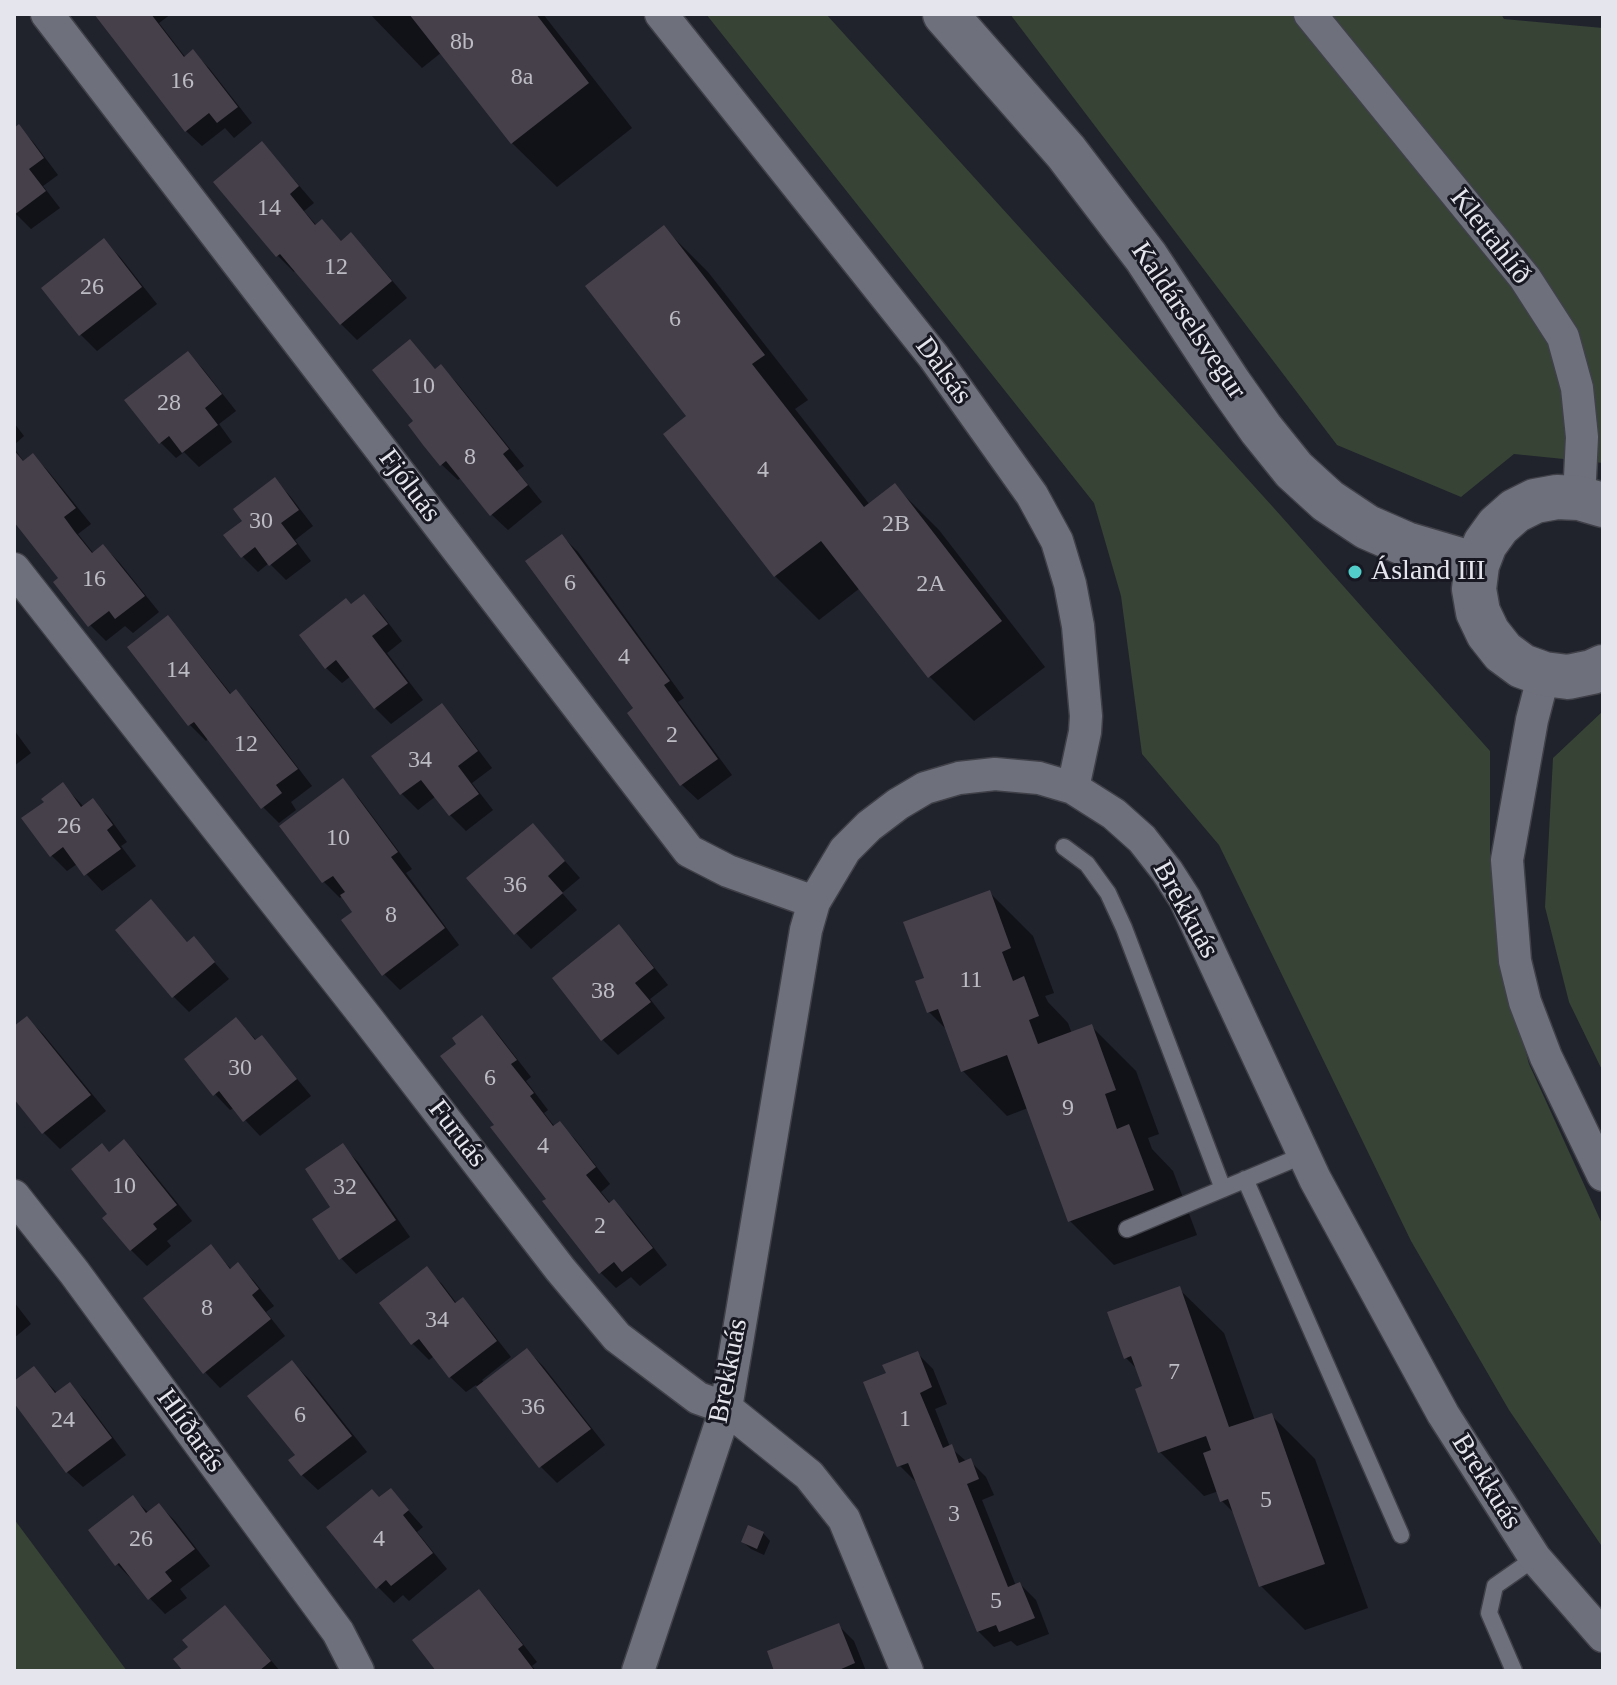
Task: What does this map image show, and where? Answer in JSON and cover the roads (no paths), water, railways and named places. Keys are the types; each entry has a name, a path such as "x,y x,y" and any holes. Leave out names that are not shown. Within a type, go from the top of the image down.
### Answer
{"main road":[{"name":"Kaldárselsvegur","path":"945,14 1075,163 1146,257 1230,385 1294,470 1328,501 1367,527 1406,544 1477,565"},
{"path":"1591,501 1557,497 1535,501 1515,511 1498,526 1485,544 1477,565 1474,589 1478,612 1488,633 1503,652 1522,666 1544,674 1568,677 1603,667"}],"street":[{"name":"Fjóluás","path":"47,14 689,851 728,871 814,902"},
{"name":"Dalsás","path":"661,14 934,357 1032,495 1057,541 1078,626 1086,716 1073,788"},
{"name":"Klettahlíð","path":"1310,14 1525,278 1563,337 1577,388 1591,501"},
{"name":"Furuás","path":"14,569 560,1269 617,1337 698,1398 726,1408 809,1475 844,1519 907,1671"},
{"path":"1544,674 1532,720 1507,860 1515,961 1525,1002 1546,1057 1603,1175"},
{"name":"Brekkuás","path":"638,1671 726,1408 806,930 814,902 845,850 898,804 925,788 959,778 995,774 1039,778 1073,788 1114,814 1142,839 1167,871 1185,899 1323,1193 1443,1414 1535,1558 1603,1636"},
{"name":"Hlíðarás","path":"14,1196 74,1272 338,1632 358,1671"}],"lane":[{"path":"1064,847 1087,864 1108,893 1223,1189"},
{"path":"1127,1229 1304,1155"},
{"path":"1245,1179 1401,1535"},
{"path":"1514,1671 1489,1613 1495,1586 1535,1558"}],"place":[{"name":"Ásland III","path":"1355,572"}]}
